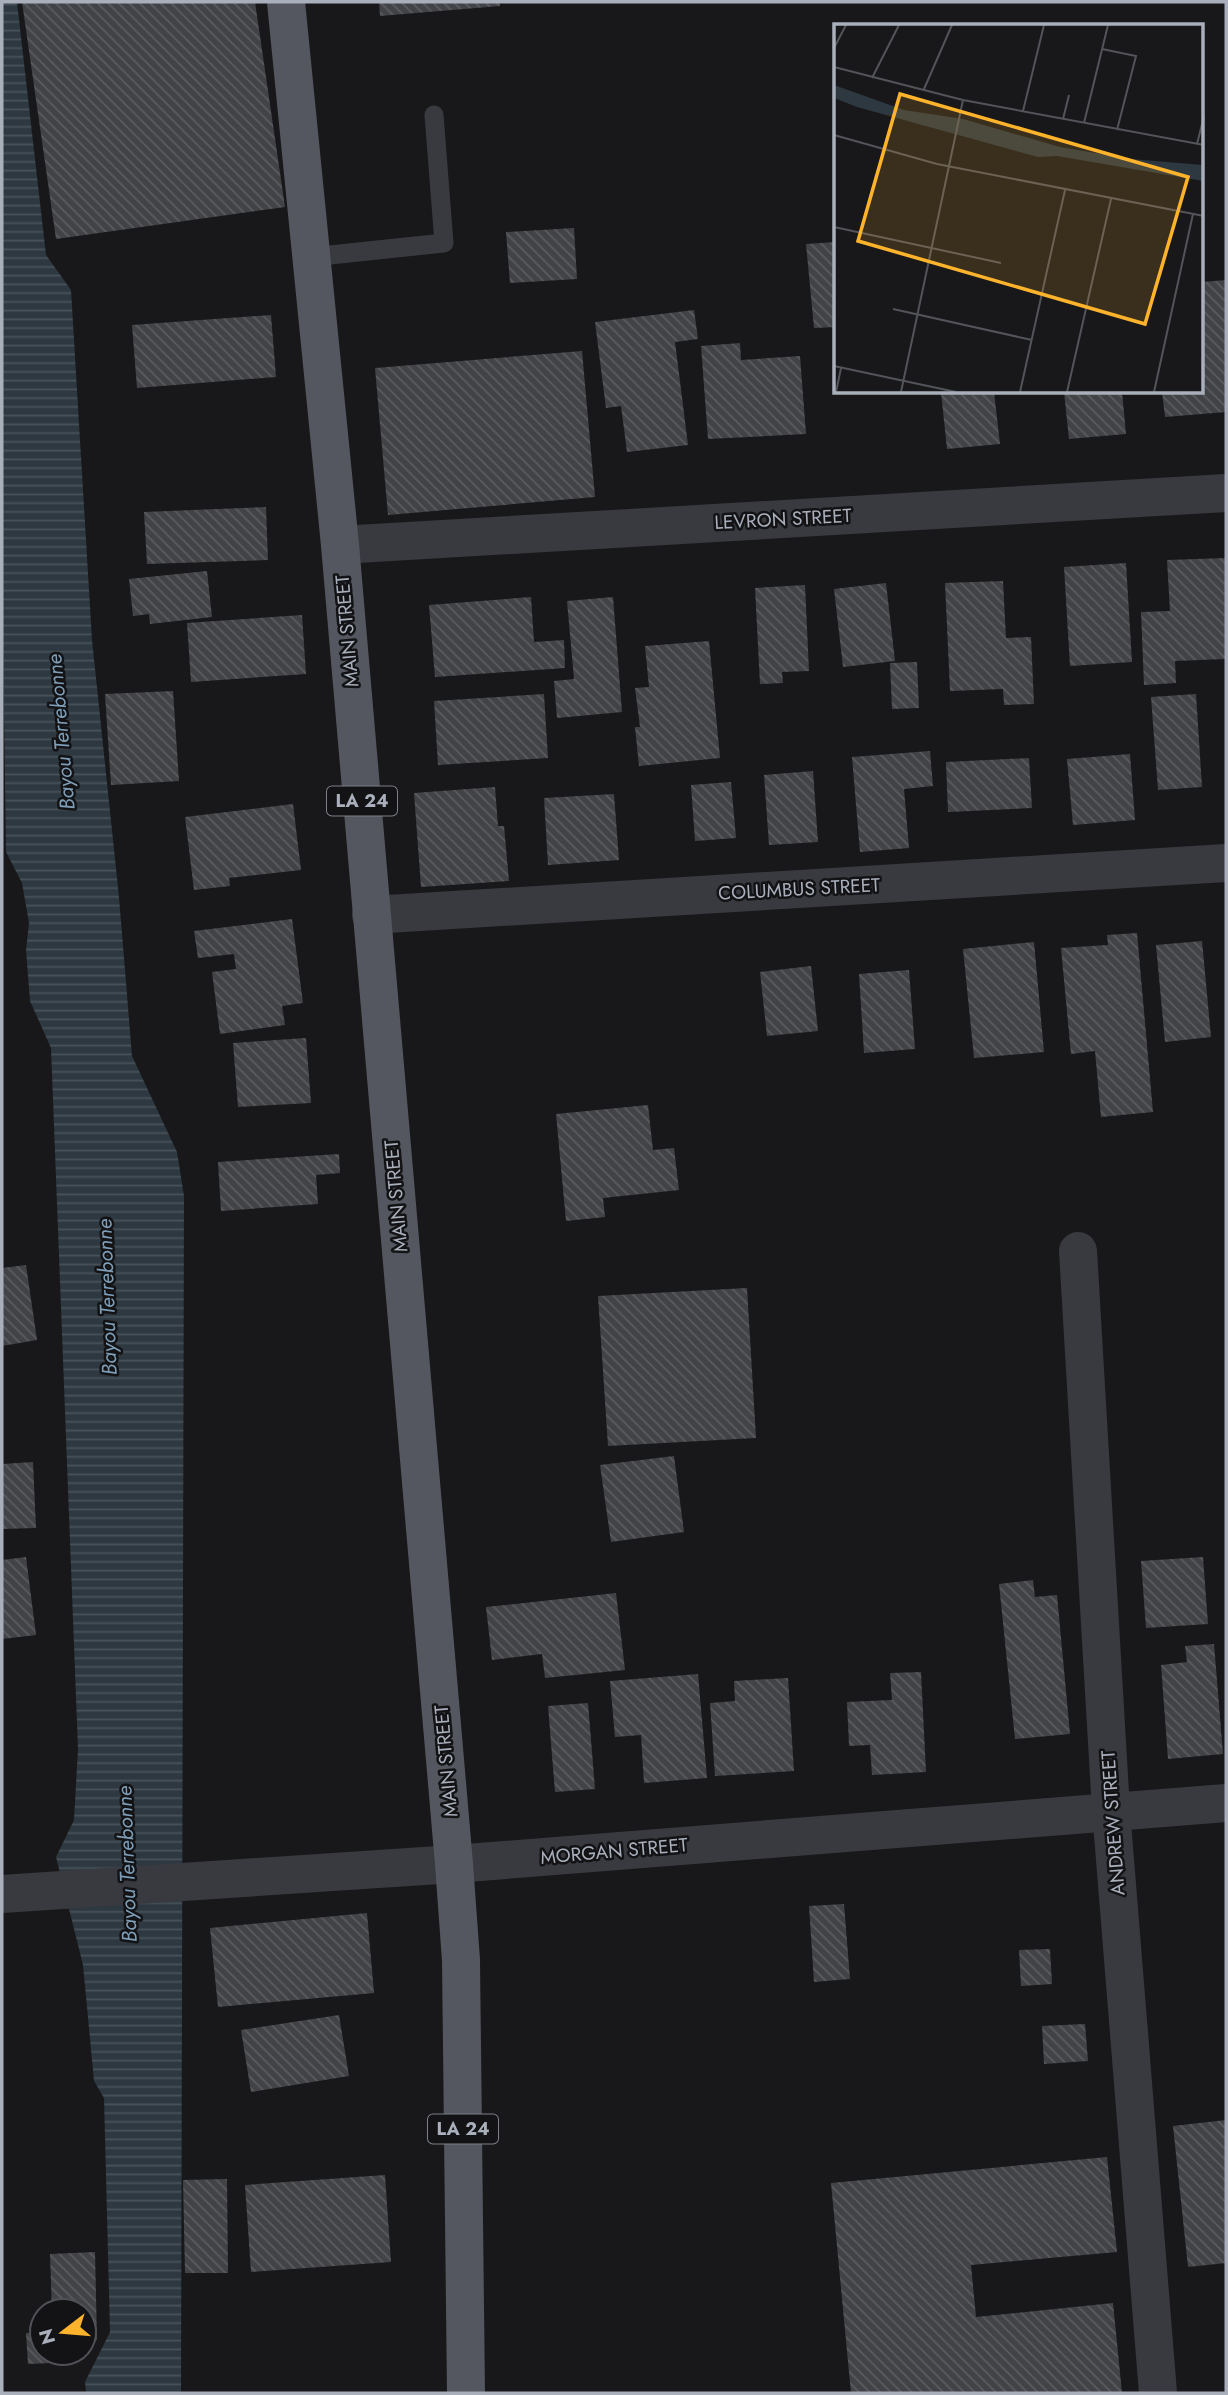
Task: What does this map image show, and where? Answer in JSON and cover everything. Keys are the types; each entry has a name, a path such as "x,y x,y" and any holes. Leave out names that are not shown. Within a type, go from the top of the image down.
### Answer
{"main road":[{"name":"MAIN STREET","path":"286,2 340,545 454,1864 461,1960 466,2393"}],"street":[{"name":"LEVRON STREET","path":"340,545 1226,493"},
{"name":"COLUMBUS STREET","path":"372,915 1226,863"},
{"name":"ANDREW STREET","path":"1078,1251 1111,1810 1158,2393"},
{"name":"MORGAN STREET","path":"2,1894 193,1884 1226,1803"}],"lane":[{"path":"311,257 444,243 433,115"}],"water":[{"name":"Bayou Terrebonne","path":"2,2 17,2 46,255 71,290 92,640 119,897 132,1056 177,1152 184,1196 181,2393 86,2393 85,2382 92,2367 98,2367 98,2356 110,2332 104,2098 94,2081 83,1965 56,1857 74,1820 78,1749 51,1048 30,1001 26,950 29,923 22,883 6,852 2,570"}],"building":[{"path":"22,2 255,2 285,207 56,239"},
{"path":"379,2 500,2 500,6 380,16"},
{"path":"574,228 577,279 510,283 506,232"},
{"path":"834,242 834,327 814,328 806,244"},
{"path":"1226,280 1226,412 1165,417 1162,394 1204,394 1204,282"},
{"path":"694,310 698,339 675,342 688,445 627,452 621,406 606,408 595,322"},
{"path":"271,315 276,377 137,388 132,325"},
{"path":"740,343 741,360 800,356 806,434 708,439 701,346"},
{"path":"582,351 595,497 388,515 375,368"},
{"path":"941,394 994,394 1000,444 947,449"},
{"path":"1064,394 1122,394 1126,434 1069,439"},
{"path":"266,507 268,560 147,564 144,512"},
{"path":"1226,558 1226,659 1175,661 1176,683 1144,685 1141,612 1170,611 1167,560"},
{"path":"1126,563 1132,662 1070,666 1064,567"},
{"path":"207,571 212,617 150,624 149,614 133,616 129,579"},
{"path":"1003,581 1006,638 1031,637 1034,704 1004,705 1003,689 950,691 945,583"},
{"path":"886,583 895,661 843,667 834,589"},
{"path":"805,585 809,671 782,672 783,683 760,684 755,588"},
{"path":"531,597 534,642 564,640 565,668 435,677 429,605"},
{"path":"613,597 622,712 557,718 554,681 574,679 567,601"},
{"path":"302,615 306,674 191,682 187,623"},
{"path":"709,641 720,758 639,766 635,727 640,727 635,688 649,687 645,646"},
{"path":"917,662 919,708 892,709 890,663"},
{"path":"173,691 179,781 111,785 105,694"},
{"path":"544,694 548,758 438,765 434,701"},
{"path":"1196,694 1202,787 1158,790 1151,697"},
{"path":"930,751 933,786 904,789 909,848 860,852 852,757"},
{"path":"1130,754 1135,820 1073,825 1067,759"},
{"path":"1029,758 1032,808 948,812 946,762"},
{"path":"813,771 818,842 769,845 764,775"},
{"path":"731,782 736,838 695,841 691,785"},
{"path":"495,787 498,826 504,826 509,881 421,887 414,793"},
{"path":"614,794 619,860 548,865 544,798"},
{"path":"293,804 301,870 229,878 230,886 194,890 185,817"},
{"path":"292,919 303,1003 282,1006 285,1025 220,1034 212,972 236,969 234,954 198,958 194,931"},
{"path":"1137,933 1153,1112 1101,1117 1095,1051 1071,1054 1061,948 1108,945 1107,935"},
{"path":"1202,941 1211,1037 1165,1042 1156,945"},
{"path":"1034,942 1044,1052 974,1058 963,949"},
{"path":"811,966 818,1031 767,1036 760,972"},
{"path":"909,970 915,1049 864,1053 859,974"},
{"path":"306,1038 311,1103 238,1107 233,1043"},
{"path":"648,1105 653,1150 674,1148 679,1190 603,1198 605,1217 566,1221 556,1114"},
{"path":"339,1154 340,1173 316,1175 318,1204 221,1211 218,1162"},
{"path":"26,1265 37,1340 2,1346 2,1268"},
{"path":"747,1288 756,1438 608,1446 598,1296"},
{"path":"674,1456 684,1532 611,1542 600,1465"},
{"path":"33,1462 36,1528 2,1529 2,1464"},
{"path":"26,1557 36,1635 2,1639 2,1560"},
{"path":"1203,1557 1208,1624 1146,1628 1141,1561"},
{"path":"1033,1580 1035,1597 1057,1595 1070,1734 1015,1739 999,1584"},
{"path":"616,1593 625,1670 545,1678 542,1654 492,1660 486,1607"},
{"path":"1214,1644 1223,1754 1168,1759 1161,1665 1187,1662 1185,1646"},
{"path":"921,1672 926,1772 872,1775 870,1745 849,1746 847,1702 892,1700 890,1673"},
{"path":"698,1674 707,1778 644,1783 641,1735 615,1737 610,1681"},
{"path":"788,1678 794,1771 715,1776 710,1703 735,1701 734,1681"},
{"path":"588,1703 595,1789 555,1792 548,1706"},
{"path":"844,1904 850,1979 814,1982 809,1906"},
{"path":"367,1913 374,1993 218,2007 210,1928"},
{"path":"1050,1949 1052,1984 1021,1986 1019,1950"},
{"path":"339,2015 349,2076 251,2092 241,2030"},
{"path":"1085,2024 1088,2061 1044,2064 1042,2026"},
{"path":"1226,2120 1226,2263 1188,2267 1173,2126"},
{"path":"1107,2157 1117,2252 971,2265 976,2317 1113,2303 1122,2393 851,2393 831,2183"},
{"path":"385,2175 391,2262 251,2272 245,2185"},
{"path":"227,2179 228,2273 185,2273 183,2180"},
{"path":"95,2252 96,2297 52,2297 50,2254"},
{"path":"26,2333 28,2333 28,2364"}]}
